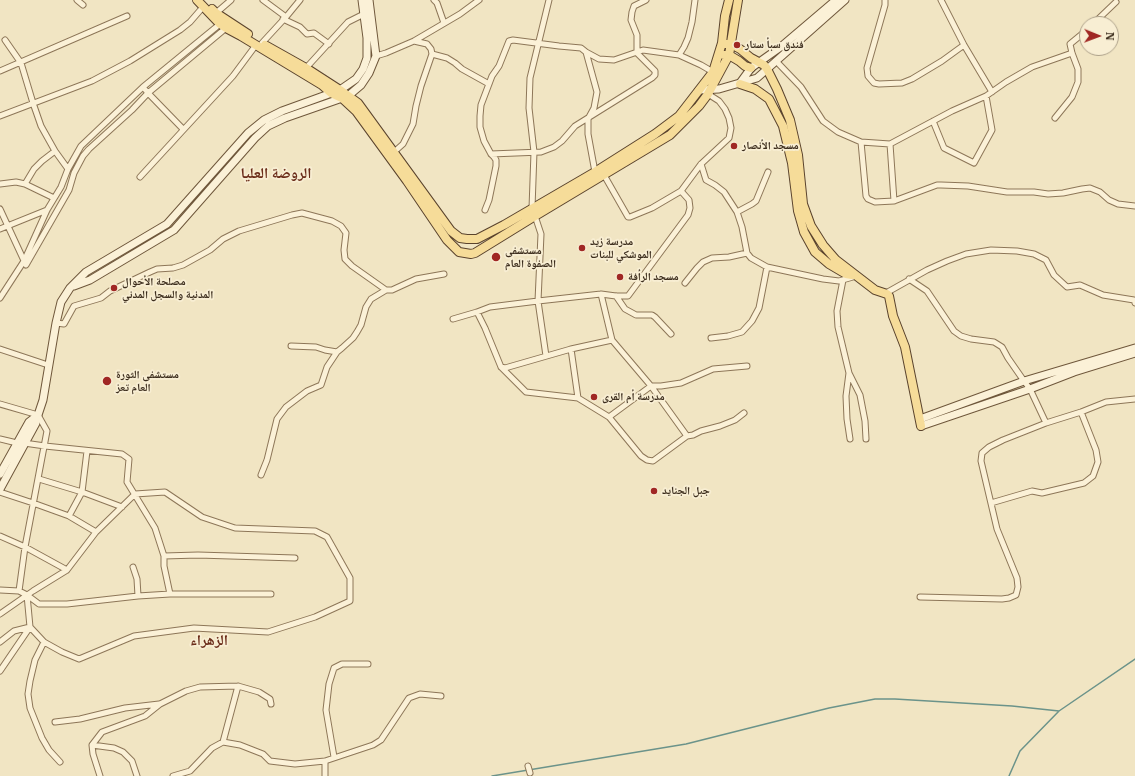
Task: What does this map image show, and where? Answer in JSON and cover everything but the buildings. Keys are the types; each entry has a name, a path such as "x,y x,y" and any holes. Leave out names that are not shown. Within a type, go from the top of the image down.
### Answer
{"main road":[{"path":"197,0 203,2 259,44 322,85 331,93"},
{"path":"344,94 363,69 367,58 367,38 362,0"},
{"path":"70,288 90,280 174,230 255,138 268,126 344,94 361,84 369,74 376,56 369,0"},
{"path":"344,94 408,181 448,240 458,252 467,254 475,253 534,212 656,134 679,116 713,72 722,43 725,16 729,0"},
{"path":"203,2 223,26 306,68 358,104 451,231 460,238 477,239 534,212 604,175 670,135 699,106 709,92 729,55 738,0"},
{"path":"740,84 751,68 782,46 836,0"},
{"path":"699,90 709,92 757,78 845,0"},
{"path":"722,43 731,44 760,63 767,69 777,88 790,120 798,155 803,204 811,226 823,245 836,260 875,290 889,296 893,316 905,347 920,422"},
{"path":"719,54 729,55 745,66 751,68"},
{"path":"740,84 755,89 769,99 783,126 792,163 798,211 804,232 815,252 829,264 846,274 856,275"},
{"path":"0,474 36,423 43,400 48,365 61,302 70,288 86,272 166,224 248,133 264,120 282,111 331,93 344,94"},
{"path":"920,422 1024,381 1135,348"},
{"path":"920,422 1030,388 1074,372 1135,353"},
{"path":"0,491 21,443"}],"street":[{"path":"78,0 83,5"},
{"path":"216,13 231,0"},
{"path":"263,0 284,18 307,34 314,33 329,44"},
{"path":"140,177 233,76 259,44 300,0"},
{"path":"434,0 437,3 444,23"},
{"path":"376,56 414,40 460,14 479,0"},
{"path":"546,356 538,301 541,234 534,212 534,152 529,108 530,78 549,0"},
{"path":"491,154 541,152 554,147 562,141 575,126 647,82 655,75 656,72 637,53 637,35 631,20 634,6 646,0"},
{"path":"679,55 688,38 695,0"},
{"path":"884,0 886,2 867,68 868,76 874,83 902,83 912,79 942,61 964,45"},
{"path":"941,0 964,45 992,92"},
{"path":"0,116 92,81 130,61 180,30 190,22 203,2"},
{"path":"1101,16 1116,2"},
{"path":"306,68 348,22 364,14"},
{"path":"0,71 127,16"},
{"path":"0,298 24,261 47,210 61,187 68,169 81,146 143,87 223,26"},
{"path":"0,209 26,265 69,190 74,173 83,156 148,93 223,26"},
{"path":"1055,118 1072,97 1078,82 1078,69 1070,44 1079,37"},
{"path":"5,40 21,63 41,126 55,151 68,169"},
{"path":"394,152 403,144 413,124 421,86 432,54 427,44 414,40"},
{"path":"486,210 496,160 484,141 480,127 481,105 488,84 499,66 509,41 514,40 581,48 599,59 614,60 643,50 679,55 713,72"},
{"path":"586,52 597,92 594,108 588,119 588,134 595,172"},
{"path":"776,61 801,87 823,121 838,132 861,142 890,144 952,111 986,96 1032,67 1072,53"},
{"path":"432,54 447,58 462,69 488,84"},
{"path":"143,87 183,129"},
{"path":"604,175 628,217 652,208 681,191 701,164 729,138 731,128 729,118 719,101 709,92"},
{"path":"932,122 944,148 974,162 992,130 986,96"},
{"path":"861,142 866,196 868,199 875,202 894,201 937,185 941,185 968,186 1007,192 1034,192 1048,194 1090,188 1100,192 1109,200 1118,204 1135,206"},
{"path":"890,144 894,201"},
{"path":"24,184 34,169 55,151"},
{"path":"701,164 706,180 716,185 724,192 737,212 742,227 747,254 751,258 767,266 823,279 839,281 856,275"},
{"path":"737,212 756,201 768,172"},
{"path":"0,184 16,182 24,184 54,198"},
{"path":"453,319 490,307 601,294 628,296 688,215 690,208 689,200 681,191"},
{"path":"0,229 47,210"},
{"path":"56,323 64,324 74,306 101,298 110,291 157,269 173,268 184,265 210,250 223,239 239,231 302,213 332,221 341,226 346,233 344,250 345,259 352,266 386,290"},
{"path":"886,294 909,279 927,270 966,254 991,250 1017,251 1034,254 1046,260 1054,275 1067,287 1080,285 1103,295 1134,300 1135,303"},
{"path":"685,283 697,268 712,258 747,254"},
{"path":"711,338 728,336 742,332 752,321 759,308 767,266"},
{"path":"261,475 267,460 277,419 286,407 307,391 321,384 327,367 337,352 353,338 357,332 361,325 366,307 371,299 386,290 392,290 416,279 444,274"},
{"path":"909,279 927,291 954,331 961,336 994,342 1002,347 1008,358 1030,388 1046,423"},
{"path":"843,280 837,311 838,327 849,373 860,395 865,421 866,439"},
{"path":"601,294 612,340 651,386 687,436"},
{"path":"616,296 625,309 636,314 652,315 671,334"},
{"path":"477,312 501,367 526,392 540,392 578,398 609,417 641,456 647,460 653,461 687,436 720,426 734,420 744,413"},
{"path":"501,367 505,368 571,349 612,340"},
{"path":"291,346 316,347 337,352"},
{"path":"0,349 48,365"},
{"path":"571,349 578,398"},
{"path":"609,417 651,386 681,383 713,369 747,366"},
{"path":"849,373 846,396 850,439"},
{"path":"920,597 1002,599 1016,595 1018,586 1017,578 997,529 981,462 982,453 989,447 1003,440 1046,423 1106,402 1135,399"},
{"path":"0,404 38,415 47,432 25,547 19,591"},
{"path":"991,504 1032,491 1042,493 1084,483 1093,476 1098,462 1096,450 1081,412"},
{"path":"0,439 44,446 122,454 129,459 127,482 155,528 164,556 164,566 170,594"},
{"path":"69,516 82,492 87,451"},
{"path":"39,478 122,507"},
{"path":"0,491 69,516 96,532"},
{"path":"0,614 27,595 67,570 96,532 135,494 165,492 202,517 235,528 315,531 327,537 350,578 350,601 314,617 268,632 194,628 134,636 79,659 44,642 30,627 27,595"},
{"path":"0,536 25,547 67,570"},
{"path":"164,556 198,555 295,558"},
{"path":"133,567 137,579 138,596"},
{"path":"0,590 19,591 39,604 67,604 170,594 271,594"},
{"path":"0,642 14,631 30,627"},
{"path":"0,671 30,627"},
{"path":"44,642 35,660 28,694 30,708 42,738 49,750 60,762"},
{"path":"334,757 326,710 328,684 334,668 342,664 368,664"},
{"path":"223,742 238,686"},
{"path":"100,776 92,746 102,732 145,716 160,704 186,691 200,687 238,686 259,692 270,699 271,704"},
{"path":"173,776 190,771 212,748 223,742 240,745 263,754 270,761 295,764 325,760 373,745 381,740 409,698 420,694 441,696"},
{"path":"55,722 80,719 125,708 160,704"},
{"path":"92,746 114,748 122,752 132,761 137,776"},
{"path":"325,760 325,776"},
{"path":"528,766 530,773"}],"waterway":[{"path":"1009,776 1020,751 1059,711 1135,659"},
{"path":"492,776 686,744 829,708 875,699 1012,706 1059,711"}],"place":[{"name":"فندق سبأ ستار","path":"737,45"},
{"name":"مسجد الأنصار","path":"734,146"},
{"name":"مدرسة زيد الموشكي للبنات","path":"582,248"},
{"name":"مستشفى الصفوة العام","path":"496,257"},
{"name":"مسجد الرأفة","path":"620,277"},
{"name":"مصلحة الأحوال المدنية والسجل المدني","path":"114,288"},
{"name":"مستشفى الثورة العام تعز","path":"107,381"},
{"name":"مدرسة أم القرى","path":"594,397"},
{"name":"جبل الجنايد","path":"654,491"}],"district":[{"name":"الروضة العليا","path":"276,174"},
{"name":"الزهراء","path":"209,641"}]}
